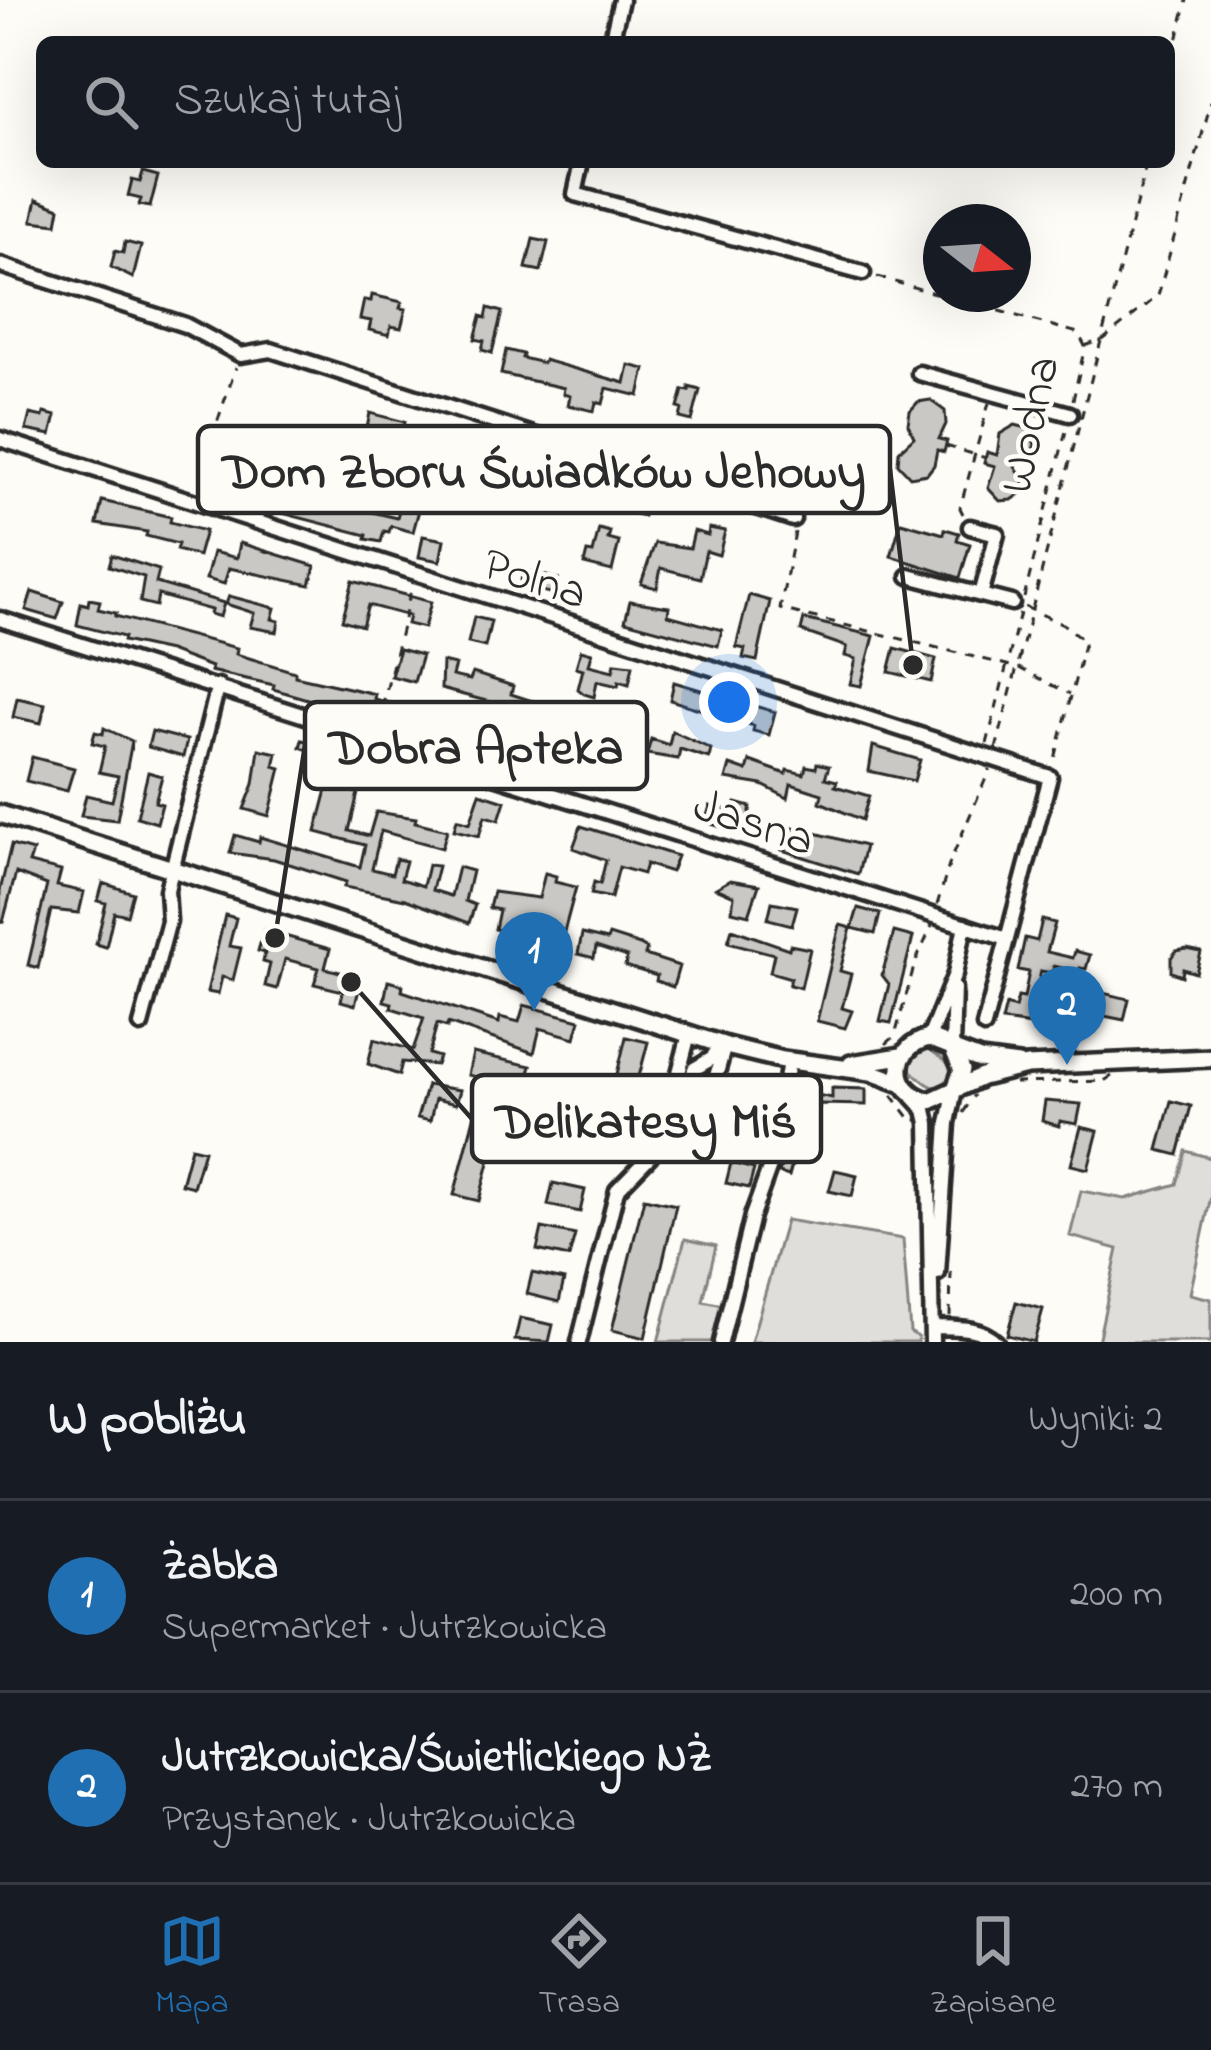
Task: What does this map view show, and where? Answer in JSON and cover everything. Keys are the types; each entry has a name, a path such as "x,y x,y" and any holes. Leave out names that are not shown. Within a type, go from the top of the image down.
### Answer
{"main road":[{"path":"0,814 689,1034 789,1060 838,1066 939,1100 982,1076 1027,1066"},
{"path":"899,1089 901,1056 912,1043 928,1038 980,1060 1027,1066 1211,1058"},
{"path":"954,1049 962,1070 955,1089"},
{"path":"838,1066 901,1056"}],"street":[{"path":"612,36 621,0"},
{"path":"580,168 574,194 863,273"},
{"path":"0,265 185,325 241,355 271,350 793,519"},
{"path":"920,373 1070,414"},
{"name":"Polna","path":"0,439 1050,778"},
{"path":"970,527 997,534 981,595"},
{"path":"909,576 1017,604"},
{"name":"Jasna","path":"0,619 1007,939"},
{"path":"141,1025 169,921 167,890 218,686"},
{"path":"984,1026 1050,778"},
{"path":"954,1049 955,974 965,925"},
{"path":"928,1038 955,974"},
{"path":"579,1342 617,1190 650,1156 673,1096 689,1034"},
{"path":"721,1342 752,1216 773,1155 789,1060"},
{"path":"899,1089 926,1110 928,1123 933,1328"},
{"path":"933,1328 948,1123 955,1089"},
{"path":"933,1328 976,1330 996,1342"}],"path":[{"path":"1175,49 1187,0"},
{"path":"1085,346 1104,339 1158,296 1211,102"},
{"path":"936,910 1019,668 1146,168"},
{"name":"Wodna","path":"863,273 1078,334 1085,346 1017,604 990,759"},
{"path":"200,504 202,467 241,355"},
{"path":"970,527 960,508 992,393"},
{"path":"946,446 986,458"},
{"path":"793,519 795,535 780,609 1019,668 1070,694"},
{"path":"374,736 415,574"},
{"path":"1017,604 1063,624 1085,641 1050,778"},
{"path":"883,1047 895,1036 915,964 933,923"},
{"path":"1010,1083 1104,1082 1118,1073"},
{"path":"961,1122 981,1088"},
{"path":"899,1089 911,1120 917,1120"}],"shaded area":[{"path":"929,1049 955,1068 940,1088 907,1068 910,1058"},
{"path":"1186,1151 1211,1158 1211,1196 1190,1294 1211,1299 1211,1342 1098,1342 1118,1249 1070,1236 1081,1191 1125,1199 1177,1184"},
{"path":"786,1220 903,1239 910,1332 918,1342 751,1342"},
{"path":"685,1239 716,1246 703,1301 723,1305 716,1342 658,1342"}],"building":[{"path":"143,172 158,176 150,207 128,196 132,180 140,182"},
{"path":"37,199 60,208 57,224 32,221"},
{"path":"533,239 548,242 541,271 526,268"},
{"path":"125,242 141,246 133,278 111,267 115,251 123,253"},
{"path":"372,295 402,302 400,308 406,309 401,328 391,326 389,335 369,330 371,321 360,319 364,300 371,301"},
{"path":"488,308 502,312 492,353 482,350 484,341 475,339"},
{"path":"506,350 625,383 629,365 645,369 639,396 607,388 603,404 596,402 594,411 568,405 570,396 563,394 564,388 501,374"},
{"path":"683,390 700,390 692,421 680,418 682,409 678,408"},
{"path":"930,400 945,411 946,424 939,439 947,441 944,452 937,450 927,474 910,477 898,464 899,451 914,437 908,424 910,411 918,402"},
{"path":"44,413 56,416 51,435 26,430 30,414 43,417"},
{"path":"370,413 405,422 402,437 367,428"},
{"path":"1015,425 1027,428 1035,444 1031,456 1014,465 1024,481 1022,493 1000,501 988,488 995,466 984,463 987,452 997,455 1000,434"},
{"path":"279,490 397,518 403,494 422,499 413,532 391,526 381,542 274,511"},
{"path":"610,494 646,503 643,516 607,507"},
{"path":"102,501 171,517 170,522 205,531 198,556 176,550 178,544 146,536 147,532 97,524"},
{"path":"901,522 944,534 945,529 959,533 957,540 970,544 960,578 891,556"},
{"path":"709,528 725,531 719,555 706,551 700,578 661,568 657,588 641,584 655,543 690,548 694,531 708,535"},
{"path":"599,529 619,542 612,571 584,564 587,552 593,553"},
{"path":"423,536 444,540 440,561 419,557"},
{"path":"240,543 315,566 310,585 229,568 224,584 206,579 213,552 237,558"},
{"path":"112,555 159,570 156,583 224,603 220,617 158,595 156,606 140,602 144,577 109,566"},
{"path":"523,570 558,579 554,594 520,586"},
{"path":"353,581 431,602 424,628 407,624 409,616 368,605 362,626 342,620"},
{"path":"32,592 63,602 57,619 26,610"},
{"path":"749,595 770,601 757,661 743,658 745,649 736,647"},
{"path":"229,596 275,608 272,619 279,621 277,632 250,627 254,613 226,604"},
{"path":"89,599 100,601 98,609 115,616 237,648 236,654 295,672 295,676 375,694 374,699 417,710 418,705 501,726 496,746 466,738 464,747 443,741 445,734 401,722 400,726 273,689 274,685 210,671 211,667 169,651 77,625 81,603 88,605"},
{"path":"630,601 669,607 668,615 722,630 718,646 625,621"},
{"path":"474,617 491,621 485,647 468,643"},
{"path":"804,619 874,636 861,686 850,684 856,659 845,656 847,647 801,631"},
{"path":"895,648 936,659 931,682 889,672"},
{"path":"399,649 422,655 414,682 391,676"},
{"path":"581,650 592,653 589,665 613,671 615,663 633,665 629,684 597,681 594,697 584,694 578,689 583,669 576,667"},
{"path":"442,662 455,665 452,676 470,680 473,673 513,686 511,694 594,721 597,711 626,718 620,740 563,722 561,730 533,724 536,714 441,689"},
{"path":"674,682 775,712 769,735 670,700"},
{"path":"17,698 45,704 41,723 13,717"},
{"path":"104,728 132,741 117,820 81,816 86,795 112,801 118,776 99,772 105,746 92,743 95,732 103,734"},
{"path":"152,731 187,740 183,757 148,747"},
{"path":"672,731 711,749 709,758 680,749 678,759 647,754 651,739 669,745"},
{"path":"302,740 347,750 337,788 358,793 349,831 369,836 376,812 416,818 415,822 447,830 442,848 381,831 372,869 392,874 396,859 406,861 401,879 423,886 428,865 438,866 432,890 451,896 458,867 472,871 465,901 475,905 469,923 405,899 344,887 346,882 274,859 230,853 235,835 259,842 260,837 360,867 365,845 316,832 328,786 327,767 317,760 318,753 300,747"},
{"path":"873,746 920,760 914,781 869,771"},
{"path":"259,749 277,753 274,766 281,768 269,816 244,809 254,784"},
{"path":"32,757 74,768 67,791 26,781"},
{"path":"594,759 638,769 634,789 603,783 602,790 553,777 557,761 591,769"},
{"path":"750,761 786,774 787,770 804,774 806,766 816,768 817,763 829,766 825,778 837,781 835,786 869,796 862,820 820,802 822,794 791,784 788,798 762,785 726,779 730,765 747,771"},
{"path":"148,772 162,776 155,802 162,804 157,823 137,817"},
{"path":"480,793 505,801 499,820 485,816 479,836 454,830 457,819 470,823"},
{"path":"736,803 751,807 744,834 705,822 710,806 733,811"},
{"path":"581,826 677,856 671,872 646,864 643,874 619,867 611,898 591,894 594,882 600,884 606,860 573,848"},
{"path":"789,826 865,846 858,874 782,850"},
{"path":"11,845 33,851 29,863 61,871 57,886 84,892 79,913 51,910 38,968 28,965 47,885 16,873 0,921 0,891"},
{"path":"545,873 556,876 555,882 576,887 560,947 553,951 539,947 534,967 504,958 510,934 495,929 499,910 489,908 493,892 539,898"},
{"path":"730,880 759,885 749,915 732,911 734,896 716,888"},
{"path":"103,883 133,893 127,915 114,912 106,947 96,944 106,903 98,901"},
{"path":"772,902 797,907 792,925 768,919"},
{"path":"858,908 880,914 875,934 852,928"},
{"path":"225,915 236,918 229,946 241,948 233,980 222,977 218,994 207,992"},
{"path":"1042,920 1055,923 1047,952 1073,958 1075,951 1090,955 1086,969 1079,972 1054,966 1052,973 1041,971 1034,1004 1048,1007 1047,1027 1002,1021 1006,1005 1015,1008 1018,997 1024,998 1029,972 1018,970 1025,938 1037,941"},
{"path":"840,925 851,928 840,971 851,974 842,1008 852,1011 845,1028 817,1021"},
{"path":"732,929 789,949 790,945 810,949 801,988 789,985 791,978 770,972 774,954 728,942"},
{"path":"264,930 330,949 325,968 362,978 355,1005 341,1001 343,991 314,984 319,968 285,959 277,989 265,986 270,964 263,962 265,953 258,951"},
{"path":"894,932 913,937 891,1023 880,1021 889,984 882,975"},
{"path":"582,934 607,940 609,935 640,945 647,949 645,955 679,966 673,987 656,981 657,976 625,966 627,957 596,947 594,958 578,954"},
{"path":"1176,951 1201,952 1196,973 1171,972 1171,958"},
{"path":"388,981 403,985 402,991 499,1023 500,1017 519,1022 524,1005 580,1020 575,1038 540,1028 534,1053 448,1023 447,1027 437,1024 429,1054 439,1057 436,1065 402,1062 399,1075 368,1064 374,1039 413,1050 424,1018 391,1008 392,1003 384,1001"},
{"path":"1074,993 1129,999 1124,1020 1070,1009"},
{"path":"626,1037 648,1042 626,1111 609,1107"},
{"path":"473,1053 531,1066 532,1074 524,1110 504,1105 479,1201 454,1195 484,1079 468,1075"},
{"path":"427,1085 460,1090 456,1104 435,1099 430,1121 417,1118"},
{"path":"832,1088 866,1089 866,1105 820,1104 812,1139 800,1136 789,1176 779,1173 792,1108 808,1112 812,1094 832,1098"},
{"path":"1045,1101 1081,1104 1077,1124 1042,1121"},
{"path":"1171,1101 1191,1106 1178,1155 1158,1150"},
{"path":"1081,1127 1098,1131 1088,1169 1071,1165"},
{"path":"191,1147 204,1150 193,1187 181,1184"},
{"path":"731,1163 754,1169 749,1188 726,1183"},
{"path":"835,1170 857,1175 852,1196 829,1191"},
{"path":"553,1183 585,1190 580,1212 548,1205"},
{"path":"644,1198 676,1205 645,1338 612,1330"},
{"path":"542,1228 575,1235 569,1257 537,1250"},
{"path":"532,1273 564,1280 559,1302 527,1294"},
{"path":"1016,1302 1043,1309 1034,1342 1007,1335"},
{"path":"520,1318 553,1325 549,1342 515,1340"}],"place":[{"name":"Dom Zboru Świadków Jehowy","path":"913,665"},
{"name":"Dobra Apteka","path":"275,938"},
{"name":"Delikatesy Miś","path":"351,982"},
{"name":"Żabka","path":"534,1011"},
{"name":"Jutrzkowicka/Świetlickiego NŻ","path":"1067,1065"}]}
